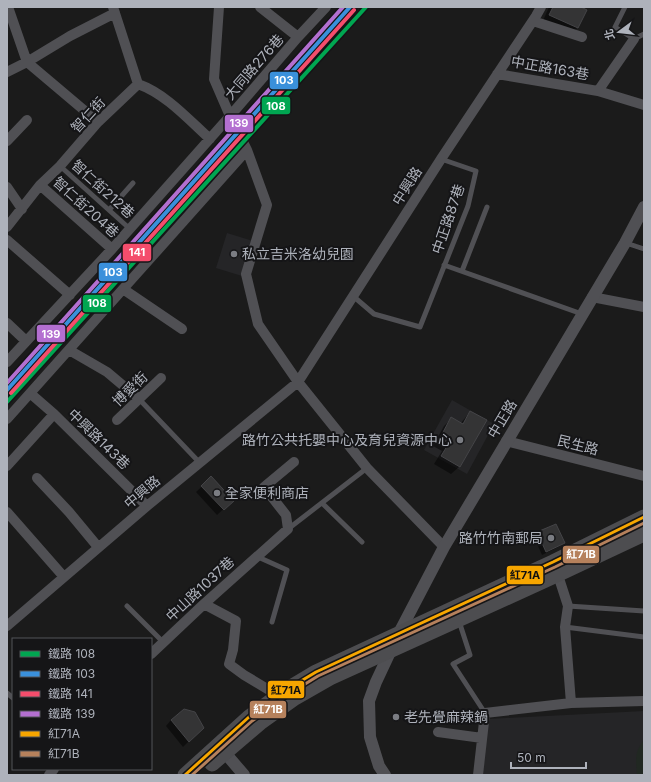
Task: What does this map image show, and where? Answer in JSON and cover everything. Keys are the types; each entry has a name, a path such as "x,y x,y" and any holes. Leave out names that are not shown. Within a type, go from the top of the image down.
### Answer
{"main road":[{"path":"184,775 295,698 330,678 459,620 556,568 644,517"},
{"path":"199,775 249,717 316,672 399,633 556,568 644,534"}],"street":[{"path":"8,7 27,62 98,122"},
{"name":"大同路276巷","path":"219,7 214,79 230,116 326,7"},
{"path":"260,7 298,37"},
{"name":"中興路","path":"7,626 98,547 298,382 441,159 541,7"},
{"path":"7,72 27,62 114,10 138,84 147,87 166,100 210,139"},
{"path":"533,21 582,37"},
{"name":"中正路163巷","path":"598,91 634,39"},
{"name":"中正路163巷","path":"497,74 598,91 644,105"},
{"name":"智仁街","path":"7,227 40,185 60,166 98,122 138,84"},
{"path":"7,362 112,249 230,116 246,150 267,205 246,274 258,324 298,382 367,468 444,547"},
{"path":"7,141 26,120"},
{"path":"7,419 31,394 246,150"},
{"name":"智仁街204巷","path":"40,185 112,249"},
{"path":"7,188 22,209"},
{"name":"中正路","path":"385,775 379,766 370,737 369,701 376,682 399,633 444,547 625,243 644,207"},
{"path":"7,240 70,295"},
{"path":"123,289 182,329"},
{"path":"592,297 644,307"},
{"path":"7,323 26,341"},
{"path":"69,350 107,372 139,399"},
{"name":"博愛街","path":"117,420 161,378"},
{"name":"中興路143巷","path":"31,394 54,414 147,506"},
{"path":"7,466 54,414"},
{"name":"民生路","path":"506,442 644,476"},
{"path":"288,529 286,515 264,487 294,462"},
{"path":"37,478 69,512 98,547"},
{"path":"7,512 64,577"},
{"name":"中山路1037巷","path":"152,653 288,529"},
{"path":"556,568 568,606 565,627 571,703"},
{"path":"204,604 236,621 233,650 229,664 279,696"},
{"path":"478,775 485,713 571,703 644,701"},
{"path":"438,732 482,738"},
{"path":"221,749 244,775"}],"lane":[{"path":"626,7 615,28 634,39 644,34"},
{"name":"中正路87巷","path":"354,296 374,314 420,327 468,206 476,171 441,159"},
{"name":"智仁街212巷","path":"60,166 130,229"},
{"path":"109,210 133,183"},
{"path":"462,271 487,207"},
{"path":"625,243 644,249"},
{"name":"中正路87巷","path":"444,265 582,314"},
{"path":"139,399 200,462"},
{"name":"中山路1037巷","path":"288,529 367,468"},
{"path":"322,503 362,542"},
{"path":"257,556 286,570 272,622"},
{"path":"127,606 163,642"},
{"path":"568,606 644,612"},
{"path":"459,620 470,655 453,664 485,713"},
{"path":"565,627 644,637"}],"shaded area":[{"name":"私立吉米洛幼兒園","path":"227,233 253,241 242,276 216,268"},
{"name":"路竹公共托嬰中心及育兒資源中心","path":"452,400 494,424 467,474 424,450"},
{"path":"644,711 644,775 481,775 488,719"},
{"path":"644,740 644,775 637,775 637,752"}],"building":[{"path":"553,7 581,7 587,10 578,28 549,15"},
{"name":"路竹公共托嬰中心及育兒資源中心","path":"470,411 487,420 460,467 441,456 449,443 440,438 451,417 463,424"},
{"name":"全家便利商店","path":"211,476 234,501 224,510 201,486"},
{"name":"路竹竹南郵局","path":"556,524 565,543 546,552 537,532"},
{"path":"184,709 195,712 204,728 189,742 171,720"}],"rail line":[{"name":"139","path":"7,383 343,7"},
{"name":"103","path":"7,390 350,7"},
{"name":"108","path":"7,402 366,7"},
{"name":"141","path":"11,393 354,10"}],"transit line":[{"name":"紅71A","path":"185,775 249,717 286,690 316,672 553,562 644,517"},
{"name":"紅71B","path":"192,775 252,721 289,694 318,676 555,567 644,523"}],"place":[{"name":"私立吉米洛幼兒園","path":"234,254"},
{"name":"路竹公共托嬰中心及育兒資源中心","path":"460,440"},
{"name":"全家便利商店","path":"217,493"},
{"name":"路竹竹南郵局","path":"551,538"},
{"name":"老先覺麻辣鍋","path":"396,717"}]}
